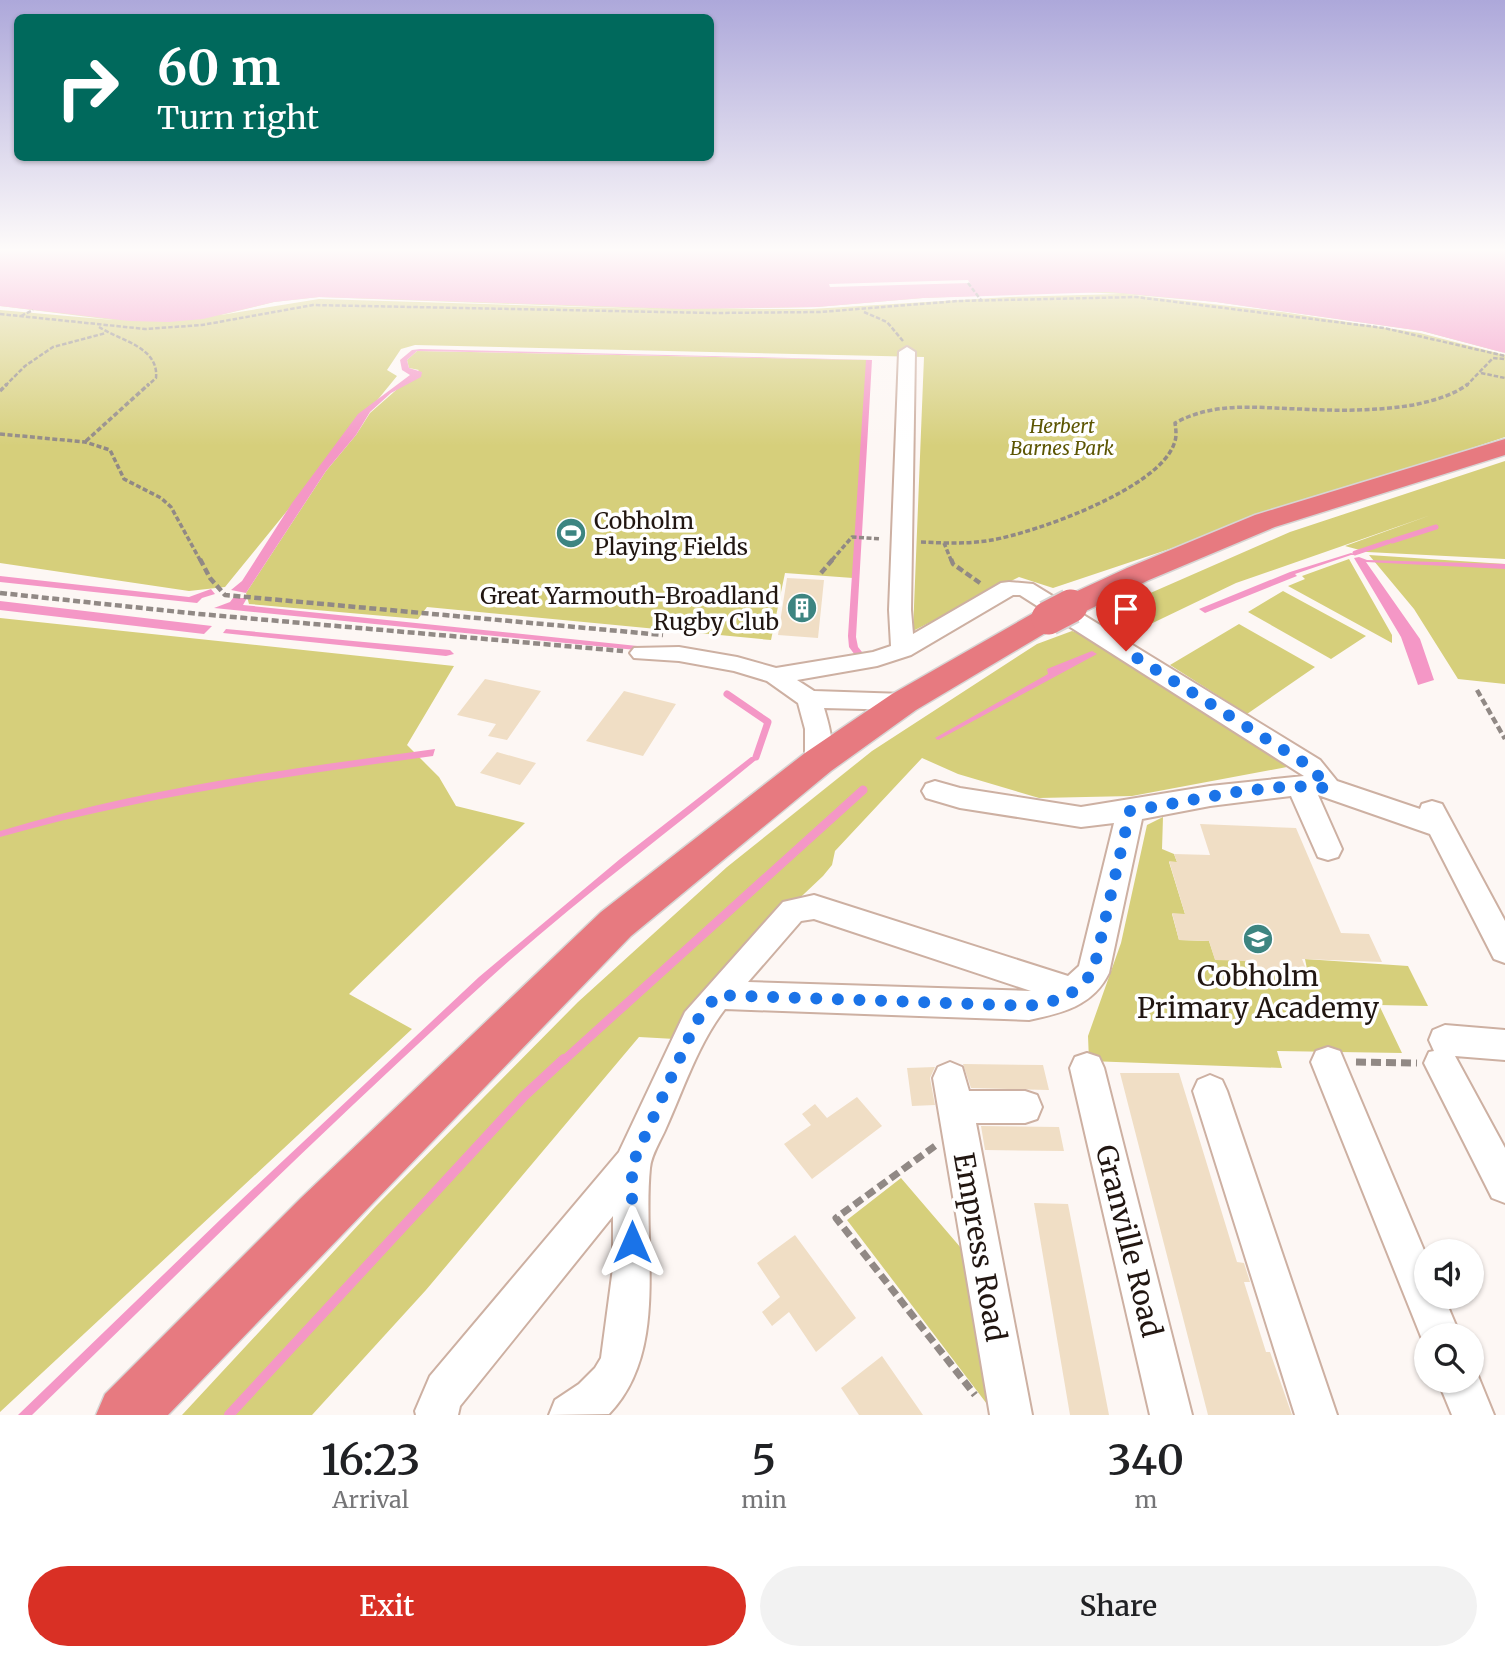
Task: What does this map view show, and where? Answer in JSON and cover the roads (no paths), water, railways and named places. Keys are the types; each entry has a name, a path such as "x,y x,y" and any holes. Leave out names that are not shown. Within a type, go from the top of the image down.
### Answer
{"highway":[{"path":"126,1415 320,1217 616,924 818,762 904,702 1060,612 1138,573 1265,521 1505,447"}],"street":[{"path":"903,650 900,610 907,352"},
{"path":"775,676 877,659 903,650 1002,592 1019,587 1038,596 1311,767 1328,788"},
{"path":"642,653 679,654 737,664 775,676 809,699 904,702"},
{"path":"809,699 818,729 818,762"},
{"path":"1300,786 1328,849"},
{"path":"935,791 960,798 1081,817 1210,796 1300,786 1328,788 1433,815 1502,940"},
{"path":"717,995 1029,1006 1056,1002 1074,992 1093,973 1130,811"},
{"path":"437,1415 436,1411 445,1391 632,1165 696,1022 793,910 814,907 1074,992"},
{"path":"1505,1045 1443,1052 1505,1185"},
{"path":"1328,1062 1435,1323"},
{"name":"Granville Road","path":"1087,1068 1171,1415"},
{"path":"1210,1091 1316,1415"},
{"name":"Empress Road","path":"997,1410 955,1105 1025,1107"},
{"path":"570,1415 594,1399 610,1383 621,1363 632,1268 632,1165"},
{"path":"1464,1393 1473,1415"}],"waterway":[{"path":"1392,541 1436,527"},
{"path":"1355,553 1388,542"},
{"path":"727,694 768,722 756,757"},
{"path":"563,1061 863,790"},
{"path":"229,1415 524,1096 564,1059"}],"place":[{"name":"Cobholm Playing Fields","path":"571,533"},
{"name":"Great Yarmouth-Broadland Rugby Club","path":"802,608"},
{"name":"Cobholm Primary Academy","path":"1258,939"}],"park label":[{"name":"Herbert Barnes Park","path":"1062,437"}]}
